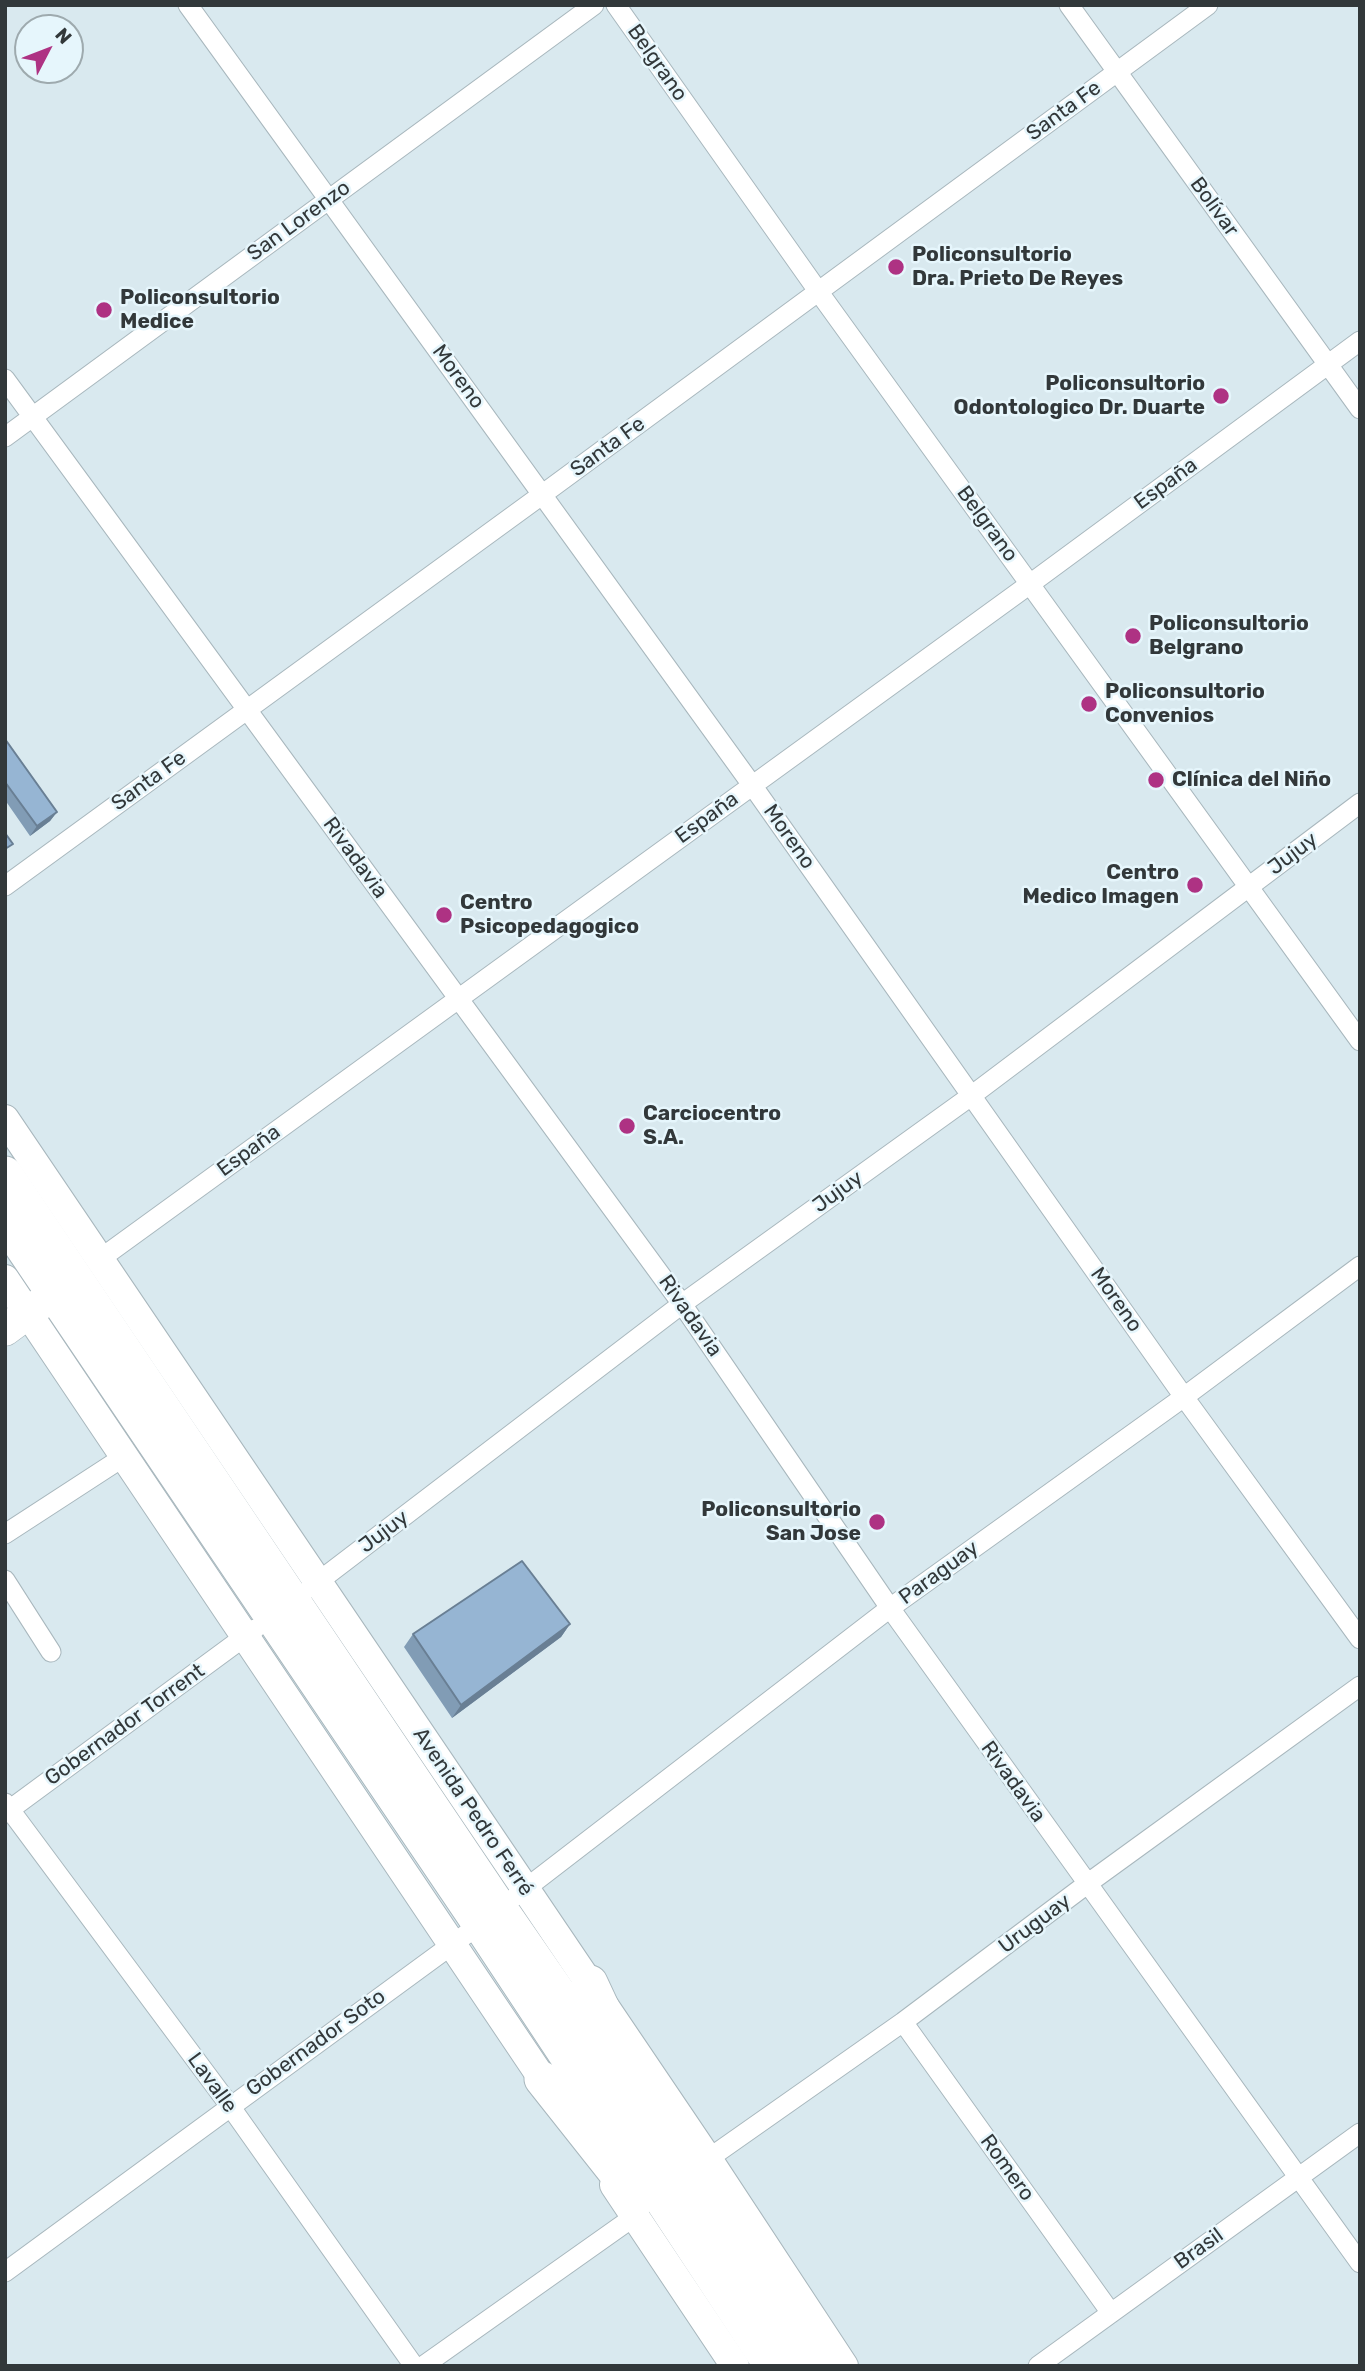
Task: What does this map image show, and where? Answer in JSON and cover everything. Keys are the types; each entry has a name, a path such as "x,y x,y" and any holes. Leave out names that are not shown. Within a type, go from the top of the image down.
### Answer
{"highway":[{"path":"5,1174 53,1295"},
{"path":"5,1221 53,1295"},
{"name":"Avenida Pedro Ferré","path":"53,1295 281,1610 502,1907 703,2202 810,2366"},
{"name":"Avenida Pedro Ferré","path":"502,1907 757,2361"},
{"path":"590,1983 614,2038 703,2202"},
{"path":"542,2079 757,2361"}],"main road":[{"path":"5,1119 53,1295"},
{"path":"5,1279 53,1295"},
{"name":"Avenida Pedro Ferré","path":"53,1295 125,1456 281,1610 452,1944 635,2216 757,2361"},
{"name":"Avenida Pedro Ferré","path":"53,1295 281,1610 502,1907 590,1983 844,2366"}],"street":[{"name":"Moreno","path":"188,5 752,785 1184,1397 1360,1639"},
{"name":"San Lorenzo","path":"5,437 594,5"},
{"name":"Belgrano","path":"616,5 818,291 1360,1041"},
{"name":"Bolívar","path":"1069,5 1360,409"},
{"name":"Santa Fe","path":"5,886 1208,5"},
{"name":"España","path":"53,1295 1360,341"},
{"name":"Rivadavia","path":"5,379 682,1304 890,1608 1360,2263"},
{"name":"Jujuy","path":"281,1610 682,1304 971,1096 1360,803"},
{"name":"Paraguay","path":"502,1907 890,1608 1184,1397 1360,1266"},
{"path":"5,1534 125,1456"},
{"path":"5,1580 51,1652"},
{"name":"Gobernador Torrent","path":"7,1809 281,1610"},
{"name":"Uruguay","path":"708,2159 903,2022 1087,1884 1360,1686"},
{"name":"Lavalle","path":"7,1809 230,2106 414,2366"},
{"name":"Gobernador Soto","path":"5,2272 502,1907"},
{"name":"Romero","path":"903,2022 1111,2313"},
{"name":"Brasil","path":"1038,2366 1360,2133"},
{"path":"423,2366 635,2216"}],"building":[{"path":"5,739 57,812 37,826 5,782"},
{"path":"5,833 13,844 5,849"},
{"path":"522,1561 570,1624 461,1705 413,1634"}],"place":[{"name":"Policonsultorio Dra. Prieto De Reyes","path":"896,267"},
{"name":"Policonsultorio Medice","path":"104,310"},
{"name":"Policonsultorio Odontologico Dr. Duarte","path":"1221,396"},
{"name":"Policonsultorio Belgrano","path":"1133,636"},
{"name":"Policonsultorio Convenios","path":"1089,704"},
{"name":"Clínica del Niño","path":"1156,780"},
{"name":"Centro Medico Imagen","path":"1195,885"},
{"name":"Centro Psicopedagogico","path":"444,915"},
{"name":"Carciocentro S.A.","path":"627,1126"},
{"name":"Policonsultorio San Jose","path":"877,1522"}]}
